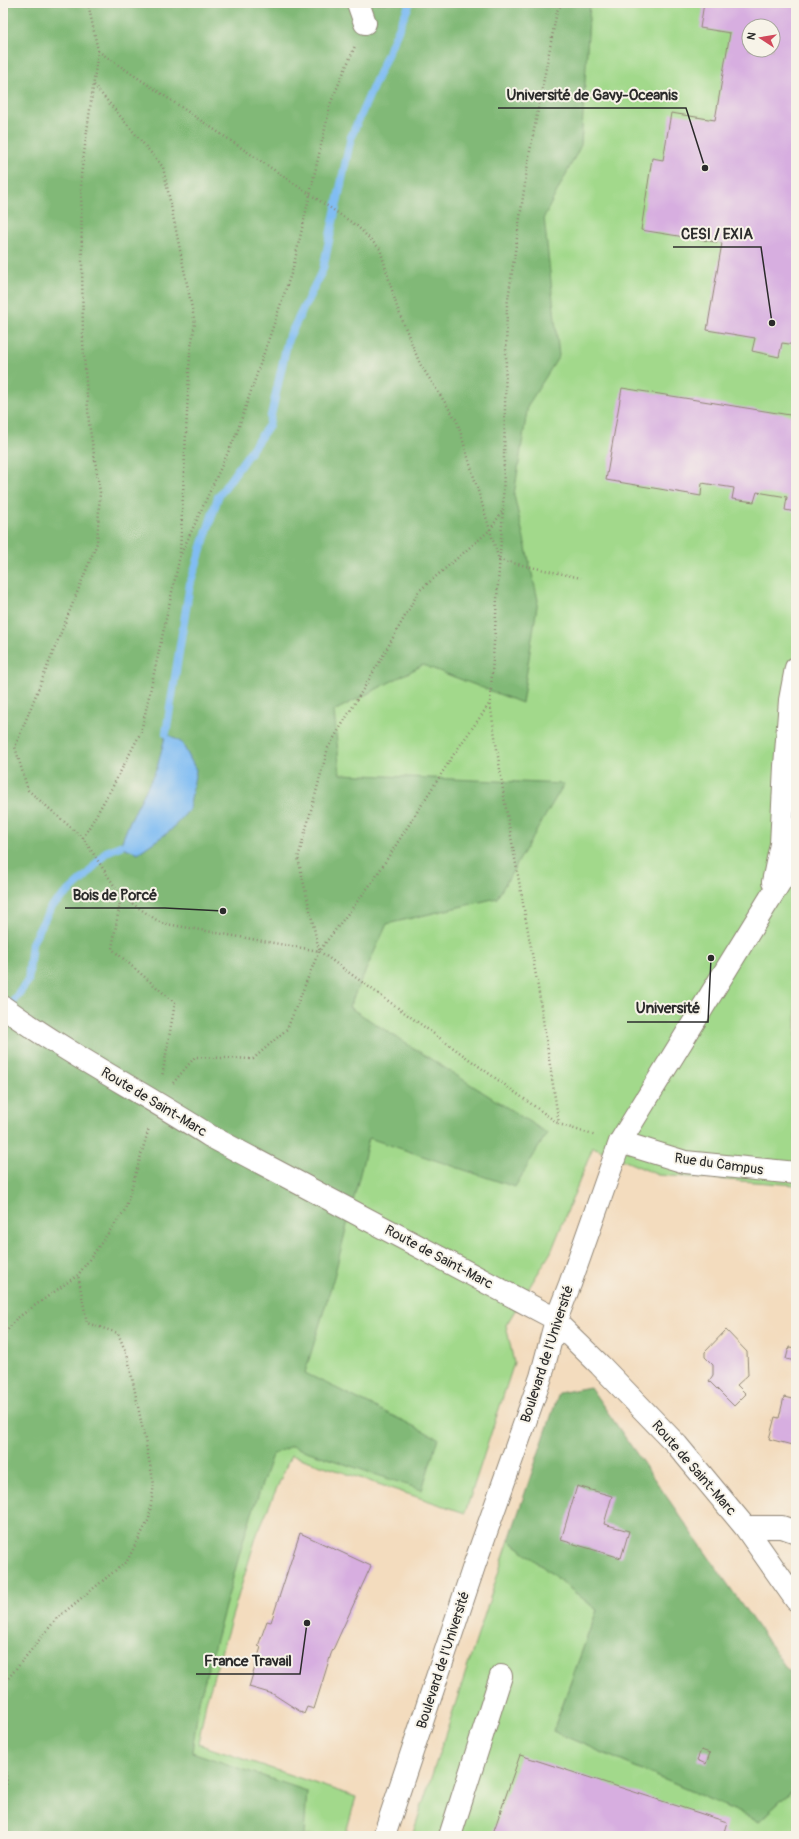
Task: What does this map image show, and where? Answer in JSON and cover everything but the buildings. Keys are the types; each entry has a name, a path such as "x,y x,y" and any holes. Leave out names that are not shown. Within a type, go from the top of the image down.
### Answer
{"street":[{"path":"358,3 365,23"},
{"name":"Boulevard de l'Université","path":"770,899 781,844 786,744 790,700 796,668"},
{"name":"Boulevard de l'Université","path":"384,1836 474,1566 541,1377 556,1320 620,1142 796,856"},
{"name":"Route de Saint-Marc","path":"3,1007 33,1029 157,1102 210,1136 257,1159 556,1320 676,1445 745,1527 796,1600"},
{"name":"Rue du Campus","path":"620,1142 685,1162 796,1173"},
{"path":"745,1527 782,1527 796,1532"},
{"path":"450,1836 501,1676"}],"path":[{"path":"88,3 98,51 81,183 83,342 89,422 100,492 98,543 15,747 28,790 83,838 121,896 161,923 319,951 558,1124 620,1142"},
{"path":"558,1124 538,987 505,803 490,703 498,560 503,510 507,306 529,156 558,11 562,3"},
{"path":"180,556 236,435 293,268 331,102 365,23"},
{"path":"98,51 357,226 380,248 397,306 420,364 457,421 498,560"},
{"path":"83,838 113,786 141,732 180,556 190,353 195,323 163,167 94,85"},
{"path":"319,951 298,858 328,748 380,662 419,592 490,530 503,510"},
{"path":"498,560 581,578"},
{"path":"157,1102 195,1057 253,1059 287,1029 319,951 373,881 454,754 490,703"},
{"path":"3,1336 16,1319 78,1275 125,1210 157,1102 175,1003 112,949 121,896"},
{"path":"3,1697 6,1681 57,1618 127,1562 149,1519 154,1484 128,1358 118,1333 88,1323 78,1275"},
{"path":"3,1752 7,1782 3,1796"}],"green space":[{"path":"3,3 796,3 796,1185 658,1175 593,1147 551,1252 506,1325 514,1363 465,1513 291,1455 257,1534 206,1702 198,1744 356,1797 345,1836 3,1836"},
{"path":"3,3 590,3 581,145 544,217 559,356 528,405 514,495 538,600 522,703 423,665 334,711 340,774 564,784 497,898 387,924 349,1007 547,1133 515,1187 369,1138 334,1277 305,1373 438,1438 422,1490 291,1446 272,1455 246,1531 199,1701 192,1752 307,1791 304,1836 3,1836"},
{"path":"590,1387 796,1682 796,1787 759,1821 553,1731 597,1610 509,1540 559,1393"},
{"path":"509,1540 597,1610 553,1731 759,1821 796,1787 796,1836 412,1836"}],"water":[{"path":"166,733 182,743 196,770 189,810 170,831 138,853 120,846 130,821 157,768"}],"waterway":[{"path":"166,733 190,584 218,497 269,425 288,339 323,269 351,137 410,3"},
{"path":"7,1009 28,981 32,943 51,907 86,876 106,852 120,846"}],"place":[{"name":"Université de Gavy-Oceanis","path":"705,168"},
{"name":"CESI / EXIA","path":"772,323"},
{"name":"Bois de Porcé","path":"223,911"},
{"name":"Université","path":"711,958"},
{"name":"France Travail","path":"307,1623"}]}
